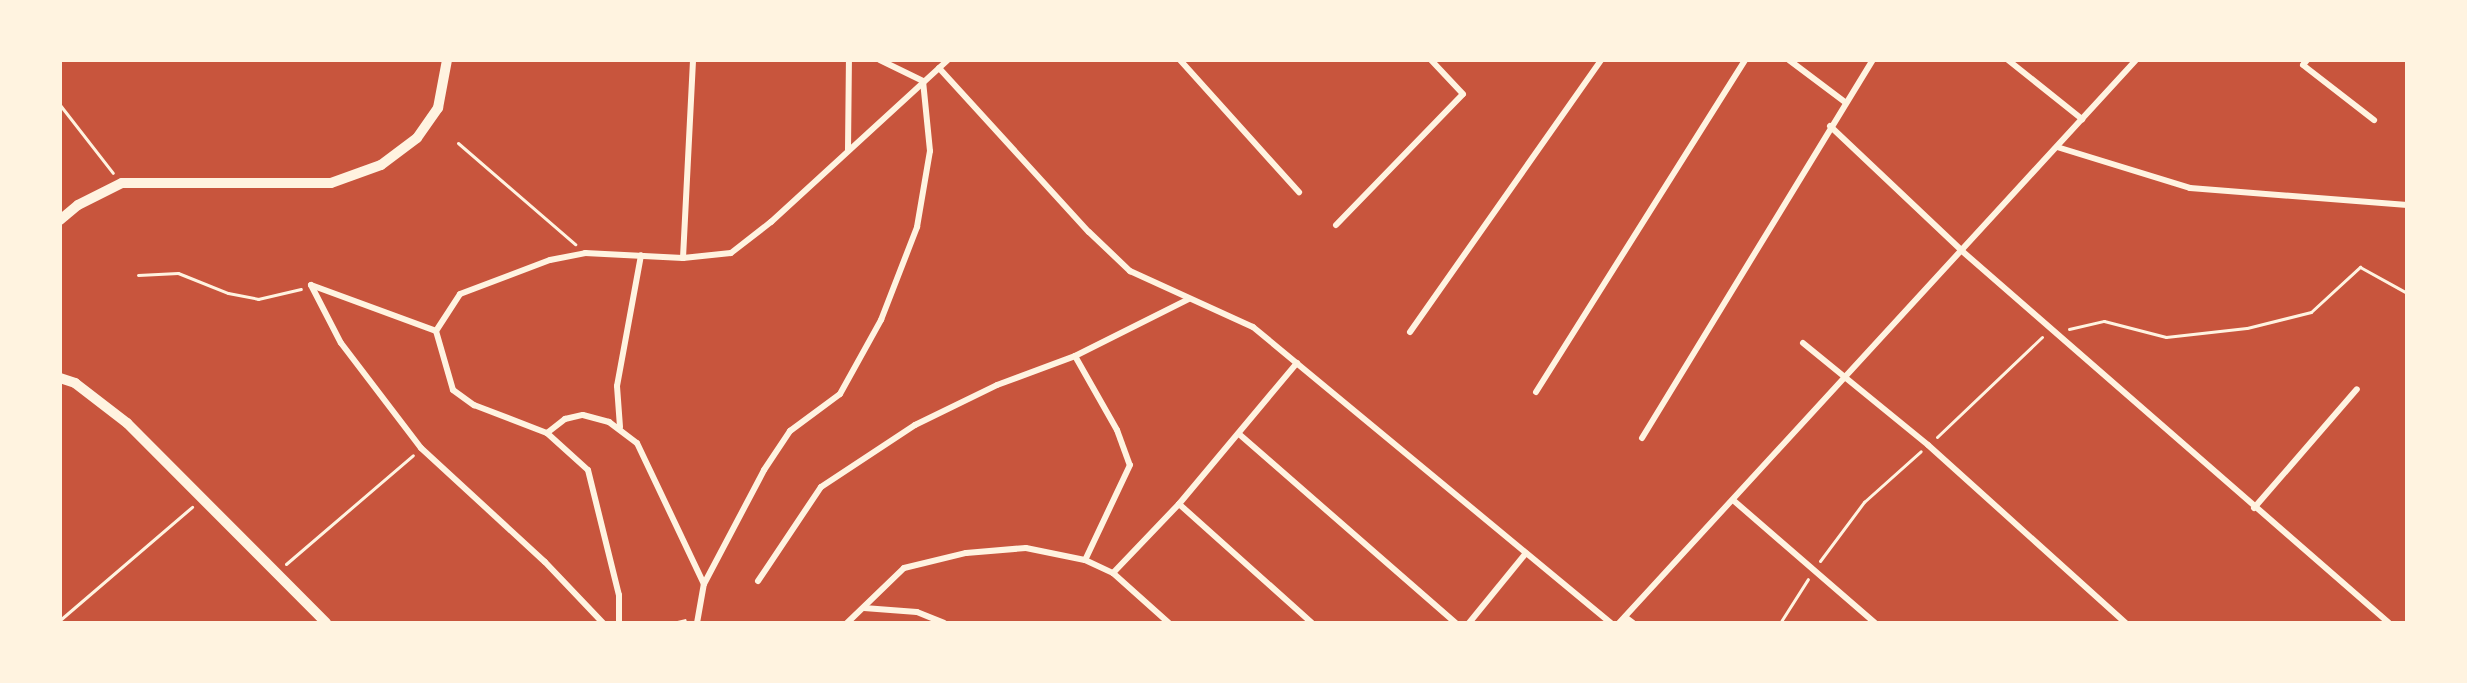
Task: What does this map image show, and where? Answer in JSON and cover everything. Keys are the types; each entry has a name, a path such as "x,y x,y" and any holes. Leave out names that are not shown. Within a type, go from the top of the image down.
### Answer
{"street":[{"path":"60,220 78,205 122,183 331,183 381,165 417,138 438,108 447,60"},
{"path":"683,258 693,60"},
{"path":"848,150 849,60"},
{"path":"880,60 923,81"},
{"path":"619,623 619,595 588,470 547,434 474,405 453,390 436,331 460,294 550,260 585,253 683,258 731,253 948,60"},
{"path":"1180,60 1299,192"},
{"path":"1336,225 1463,94 1431,60"},
{"path":"1410,332 1601,60"},
{"path":"1536,392 1745,60"},
{"path":"1789,60 1846,103"},
{"path":"1642,438 1830,126 1873,60"},
{"path":"2008,60 2082,118"},
{"path":"1619,623 2136,60"},
{"path":"2307,60 2303,65 2374,120"},
{"path":"939,68 1089,232 1130,271 1253,327 1611,623"},
{"path":"697,623 704,584 764,470 790,431 840,394 881,321 917,227 930,151 923,81"},
{"path":"1830,126 1962,251 2254,508 2389,623"},
{"path":"2057,147 2190,188 2407,204"},
{"path":"620,427 617,386 641,255"},
{"path":"311,285 436,331"},
{"path":"311,285 341,343 421,448 545,562 603,623"},
{"path":"758,581 821,487 915,425 997,385 1076,356 1189,299"},
{"path":"1803,343 1928,445 2126,623"},
{"path":"1076,356 1117,430 1130,465 1085,560"},
{"path":"1113,573 1179,504 1297,363"},
{"path":"60,378 75,383 127,423 326,623"},
{"path":"2254,508 2357,389"},
{"path":"547,434 565,419 583,415 620,427 637,443 659,483 674,525 704,584"},
{"path":"1239,434 1456,623"},
{"path":"1733,500 1875,623"},
{"path":"1179,504 1312,623"},
{"path":"847,623 904,568 966,553 1026,548 1085,560 1113,573 1169,623"},
{"path":"1468,623 1526,553"},
{"path":"864,608 917,612 944,623"},
{"path":"1625,617 1633,623"}],"path":[{"path":"60,105 89,147 122,183"},
{"path":"458,143 585,253"},
{"path":"1780,623 1815,569 1864,502 1928,445 2037,338 2104,321 2166,337 2247,328 2311,312 2360,267 2407,293"},
{"path":"138,275 178,273 228,293 258,299 291,294 311,285"},
{"path":"276,573 421,448"},
{"path":"60,620 202,498"}]}
